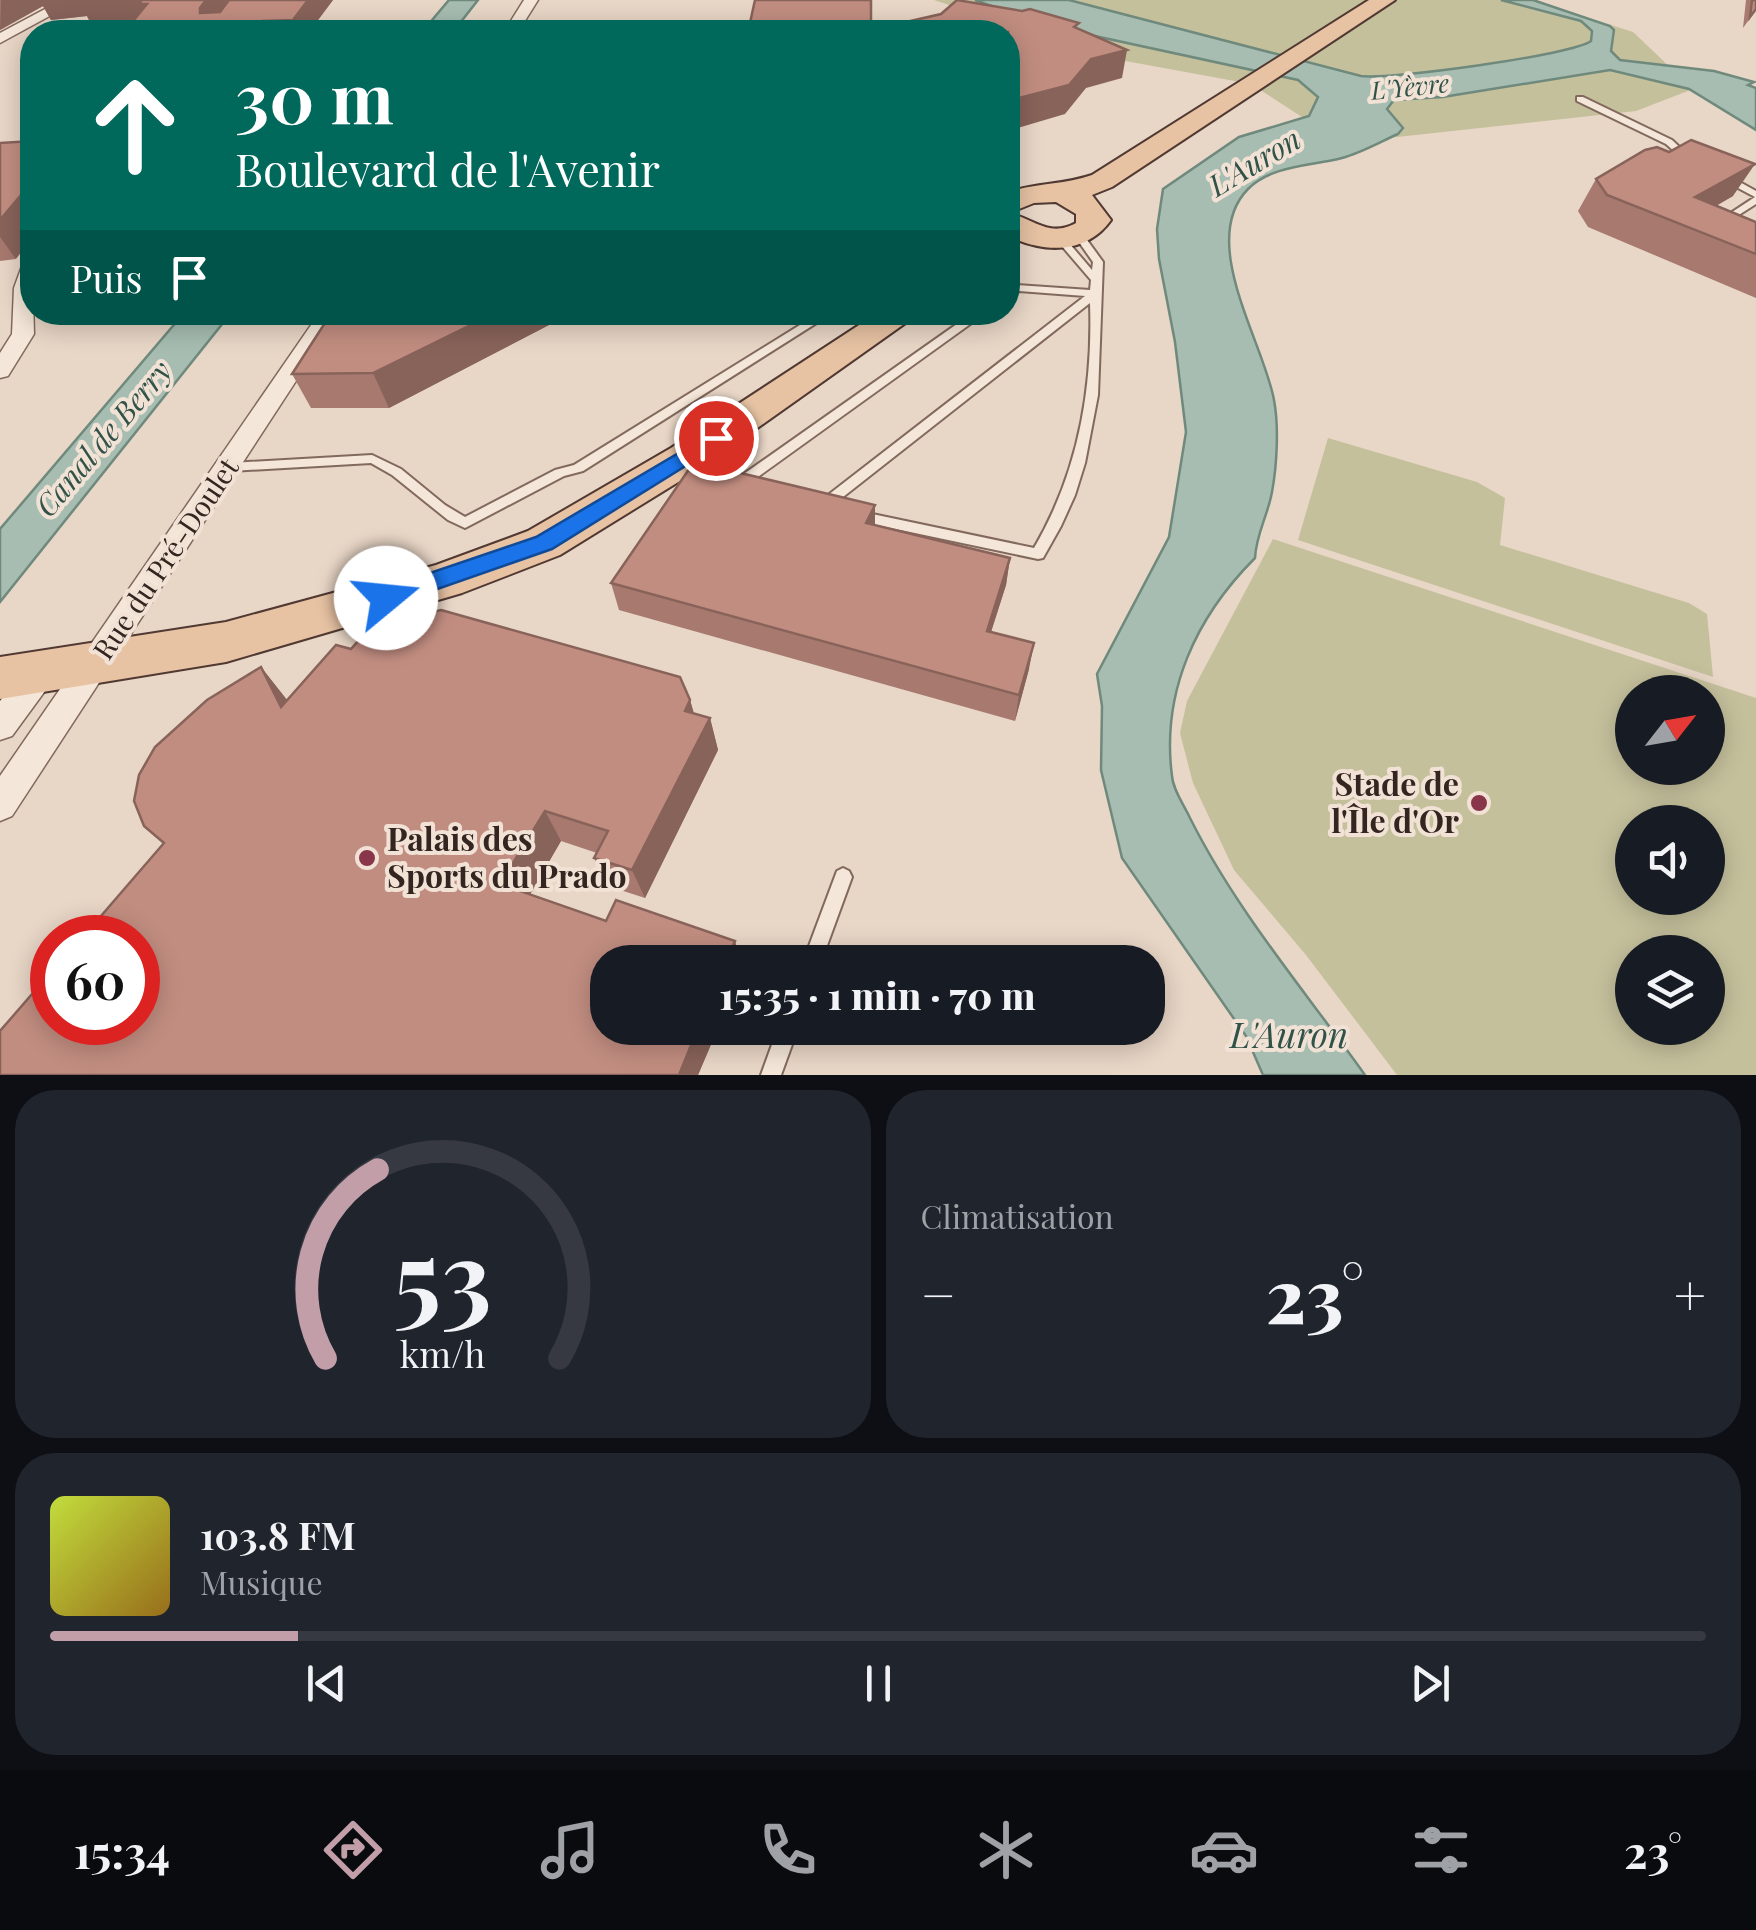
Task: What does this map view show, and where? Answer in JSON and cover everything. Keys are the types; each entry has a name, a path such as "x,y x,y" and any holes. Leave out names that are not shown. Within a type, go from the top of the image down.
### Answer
{"main road":[{"path":"1035,215 1200,118 1384,0"},
{"path":"21,675 226,642 446,580 544,543 686,458 885,325"}],"street":[{"path":"35,20 72,0"},
{"path":"0,371 23,334 23,325"},
{"name":"Rue du Pré-Doulet","path":"0,805 323,325"},
{"path":"0,726 21,675"}],"lane":[{"path":"1580,99 1669,142 1678,154 1700,164"},
{"path":"1710,230 1756,197 1713,171"},
{"path":"1035,215 1093,278"},
{"path":"803,504 1038,554 1060,521 1094,398 1098,344 1093,278 1098,262 1035,215"},
{"path":"1020,288 1094,294"},
{"path":"820,508 1094,294"},
{"path":"230,467 372,460 388,464 446,515 465,523 596,457 808,325"},
{"path":"752,491 736,486 964,325"},
{"path":"818,945 843,877"},
{"path":"770,1075 781,1045"}],"shaded area":[{"path":"934,0 1533,0 1633,32 1693,89 1636,111 1342,143 1251,84 1109,58 1020,29 1020,20 994,20"},
{"path":"1328,438 1477,482 1505,498 1500,545 1689,603 1707,614 1713,675 1707,675 1298,540"},
{"name":"Stade de l'Île d'Or","path":"1273,539 1686,675 1615,675 1615,785 1725,785 1725,688 1756,698 1756,1075 1397,1075 1306,955 1234,870 1193,783 1180,733 1187,701"}],"water":[{"path":"449,0 478,0 462,20 432,20"},
{"path":"975,0 1069,0 1361,76 1378,76 1517,59 1591,41 1592,31 1581,21 1501,0 1533,0 1610,26 1614,30 1611,51 1620,60 1714,71 1754,82 1748,85 1756,88 1756,130 1689,89 1610,70 1443,97 1394,100 1387,109 1403,128 1398,134 1349,156 1268,175 1248,189 1234,211 1229,236 1231,264 1274,400 1275,470 1255,558 1216,605 1187,658 1172,715 1172,776 1179,797 1228,885 1365,1075 1263,1075 1246,1036 1122,858 1101,770 1102,706 1097,674 1169,537 1186,432 1175,342 1159,259 1157,229 1163,189 1239,137 1309,116 1318,97 1298,80 1044,25"},
{"name":"Canal de Berry","path":"174,325 221,325 0,602 0,529"}],"building":[{"path":"142,0 206,0 200,13 220,12 229,0 308,0 293,20 134,20 147,4 139,4"},
{"path":"755,0 871,0 871,20 751,20"},
{"path":"957,0 1030,9 1079,23 1074,27 1127,50 1091,59 1069,85 1020,98 1020,20 915,20 941,14"},
{"path":"1691,140 1755,164 1695,197 1756,222 1756,254 1607,195 1596,179 1645,150 1657,147 1669,152"},
{"path":"20,142 20,196 0,220 0,143"},
{"path":"324,325 471,325 373,373 292,374"},
{"path":"694,462 875,505 866,523 1010,558 987,631 1034,643 1019,695 611,583"},
{"name":"Palais des Sports du Prado","path":"441,610 680,677 690,700 685,711 710,718 632,870 594,858 608,831 545,811 500,884 606,921 616,900 735,941 733,945 590,945 590,1045 691,1045 679,1075 0,1075 0,1031 30,996 30,1045 160,1045 160,915 102,915 164,843 144,826 134,801 139,775 155,747 207,700 261,667 281,707 336,645 351,649 370,627"}],"place":[{"name":"Stade de l'Île d'Or","path":"1479,803"},
{"name":"Palais des Sports du Prado","path":"367,858"}],"route":[{"path":"386,598 544,543 716,438"}],"water label":[{"name":"L'Yèvre","path":"1410,87"},
{"name":"L'Auron","path":"1255,163"},
{"name":"L'Auron","path":"1289,1036"}]}
